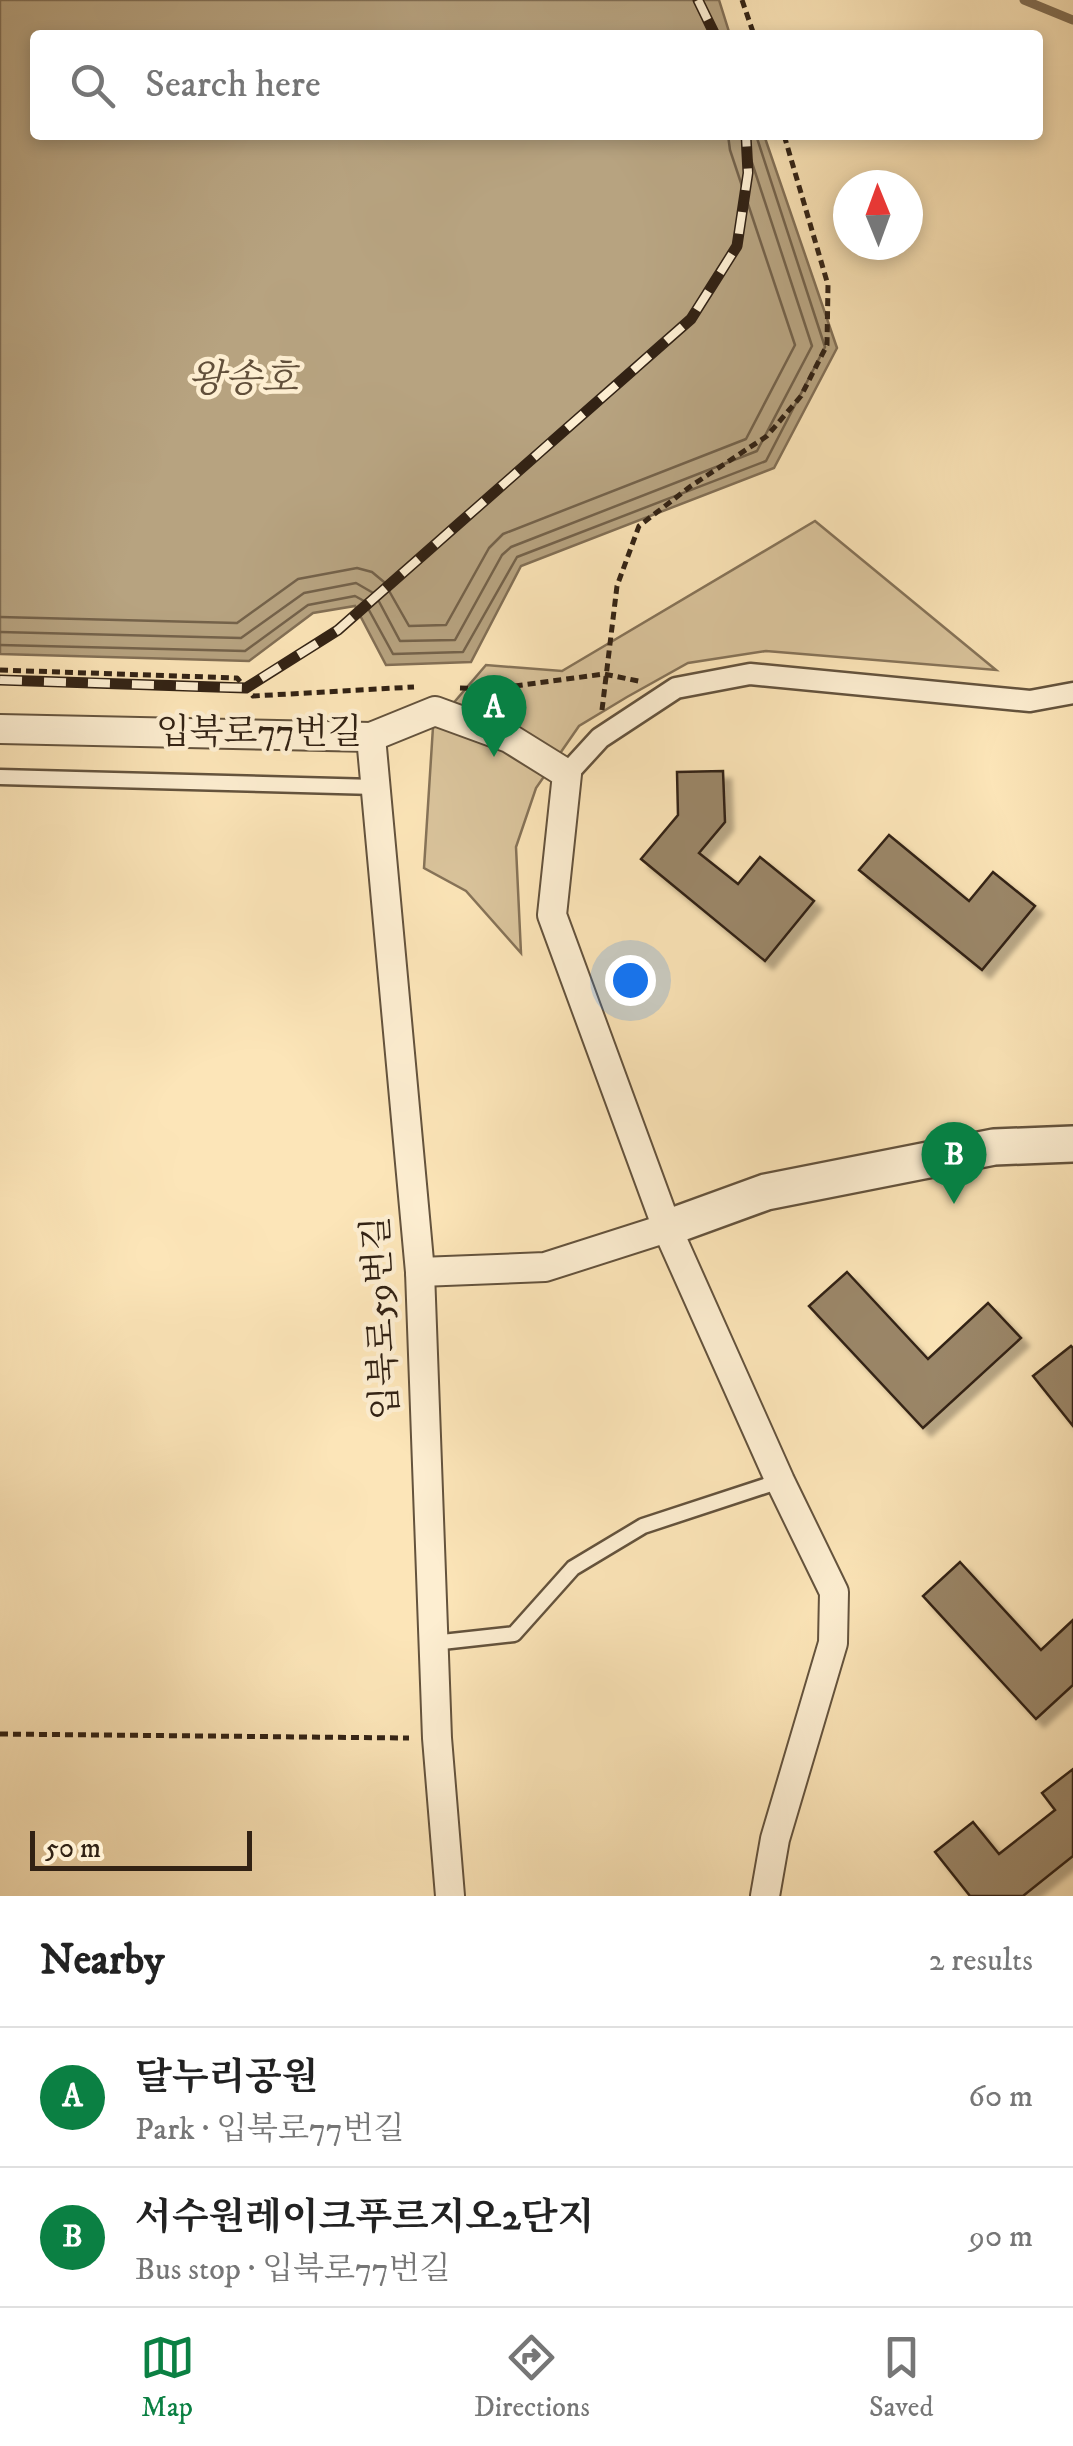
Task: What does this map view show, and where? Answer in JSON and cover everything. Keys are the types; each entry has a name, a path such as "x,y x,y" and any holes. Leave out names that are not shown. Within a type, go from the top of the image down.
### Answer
{"street":[{"path":"765,1896 775,1840 833,1643 834,1592 667,1228 552,914 567,774 600,738 676,688 750,674 1030,701 1073,693"},
{"name":"입북로77번길","path":"0,729 370,737 428,699"},
{"path":"428,699 509,738 567,774"},
{"name":"입북로59번길","path":"370,737 420,1272 437,1738 450,1896"},
{"path":"420,1272 546,1266 766,1192 994,1147 1073,1144"}],"lane":[{"path":"0,776 375,787"},
{"path":"433,1642 514,1634 573,1568 643,1526 780,1481"}],"path":[{"path":"742,0 752,30"},
{"path":"600,738 604,674 617,586 639,526 767,436 802,396 827,345 828,285 785,140"},
{"path":"0,670 237,678 253,696 428,699 604,674 676,688"},
{"path":"457,688 493,689"},
{"path":"0,1734 437,1738"}],"shaded area":[{"path":"815,521 996,670 766,651 688,663 627,697 579,726 536,788 516,847 521,953 466,891 424,868 433,727 486,665 562,671"}],"water":[{"name":"왕송호","path":"0,0 719,0 728,30 30,30 30,140 766,140 837,348 774,468 521,566 471,662 386,665 355,606 313,613 249,661 0,654"}],"building":[{"path":"723,771 725,822 699,853 738,884 760,857 814,901 765,961 641,859 678,815 677,772"},
{"path":"889,835 969,901 993,872 1035,906 982,970 859,870"},
{"path":"847,1272 928,1359 988,1303 1021,1338 923,1428 809,1306"},
{"path":"1073,1348 1073,1426 1033,1376"},
{"path":"960,1562 1041,1650 1073,1620 1073,1685 1036,1719 923,1596"},
{"path":"1073,1769 1073,1856 1023,1896 970,1896 935,1852 973,1822 999,1854 1055,1810 1042,1793"}],"waterway":[{"path":"1024,0 1073,20"}],"railway":[{"path":"698,0 713,30"},
{"path":"0,680 246,688 338,630 691,319 737,246 748,173 746,140"}],"place":[{"name":"달누리공원","path":"494,757"},
{"name":"서수원레이크푸르지오2단지","path":"954,1204"}]}
